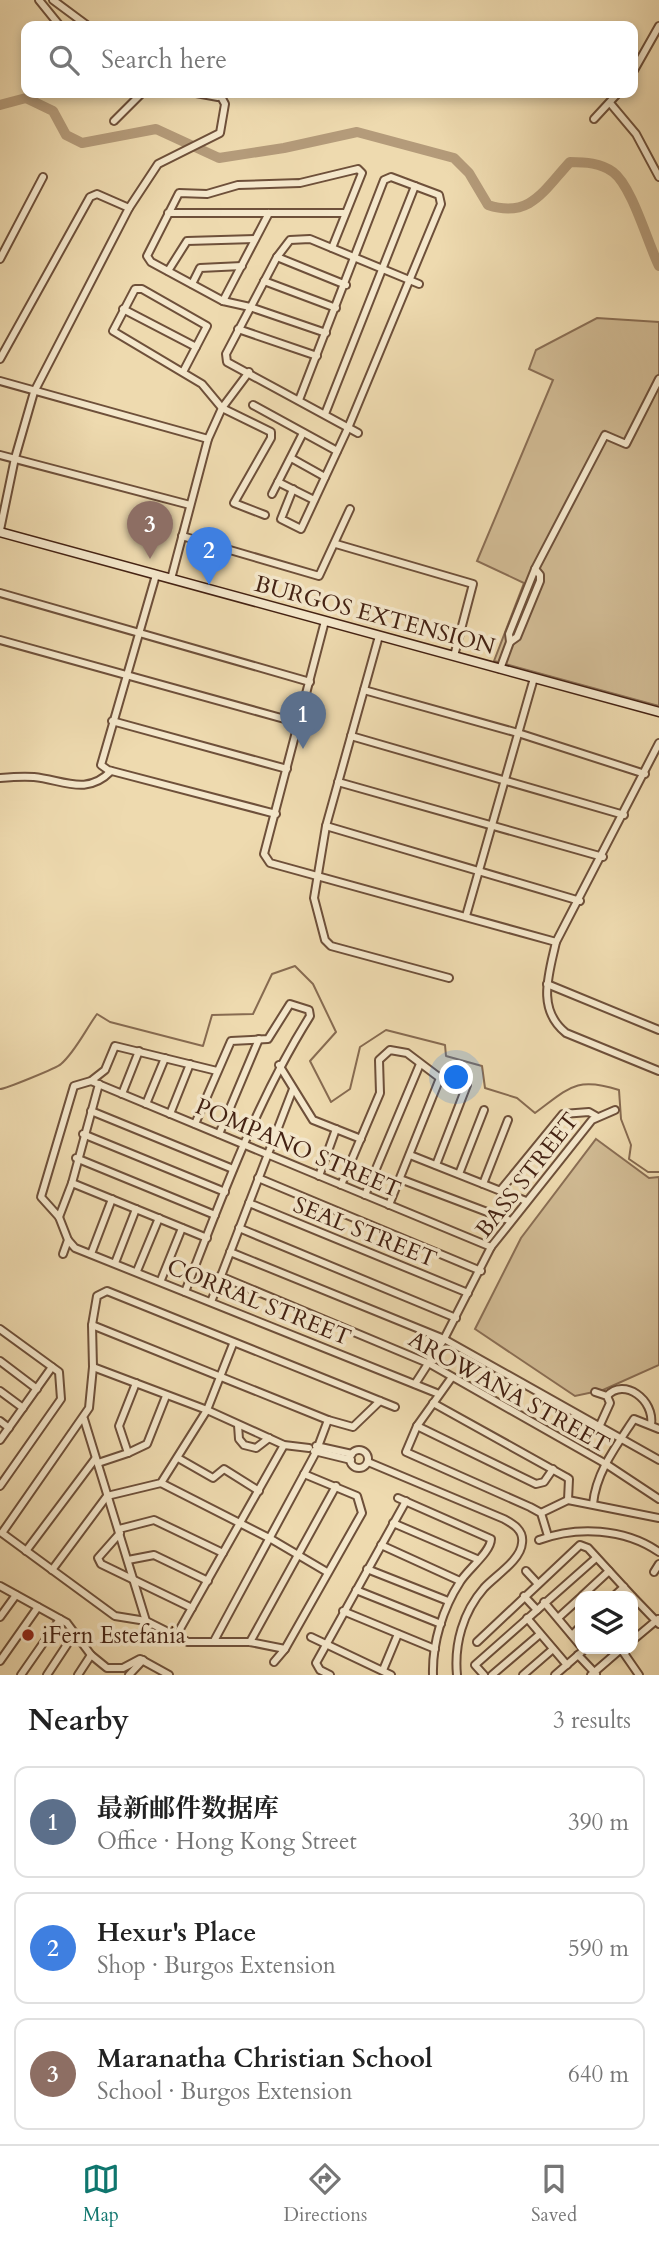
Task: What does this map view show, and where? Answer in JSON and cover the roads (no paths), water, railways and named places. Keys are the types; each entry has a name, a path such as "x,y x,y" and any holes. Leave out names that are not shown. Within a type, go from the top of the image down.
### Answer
{"main road":[{"name":"BURGOS EXTENSION","path":"0,531 659,712"}],"street":[{"path":"39,0 56,21"},
{"path":"53,0 81,21"},
{"path":"638,63 659,26"},
{"path":"114,121 137,98"},
{"path":"0,531 15,457 34,392 129,208 158,164 214,137 223,128 225,104 220,98"},
{"path":"594,119 614,98"},
{"path":"610,103 636,134 659,177"},
{"path":"326,333 250,307 223,302 147,256 179,193 207,194 238,185 300,183 355,169 361,171 332,248"},
{"path":"0,259 43,177"},
{"path":"293,489 281,516 282,521 301,529 348,428 441,200 439,195 387,177 299,400"},
{"path":"325,414 415,186"},
{"path":"0,359 90,197 97,194 129,208"},
{"path":"168,213 345,213"},
{"path":"223,302 269,213"},
{"path":"358,433 225,358 277,257 290,240 300,238 332,248 419,284"},
{"path":"168,271 187,241 255,239"},
{"path":"277,257 345,285"},
{"path":"192,284 200,268 242,265"},
{"path":"264,281 336,309"},
{"path":"183,372 206,332 204,322 142,289 135,289 113,331 202,384 222,408 271,432 271,438 234,503 265,515"},
{"path":"123,309 196,347"},
{"path":"238,329 317,356"},
{"path":"171,579 208,439 222,408 248,372"},
{"path":"499,668 510,642 509,634 536,569 605,435 626,444 659,379"},
{"path":"0,381 208,439"},
{"path":"253,405 337,451"},
{"path":"272,494 303,433"},
{"path":"0,455 190,505"},
{"path":"291,458 325,477"},
{"path":"278,482 314,500"},
{"path":"182,536 319,576 350,509"},
{"path":"336,544 473,584 454,656"},
{"path":"156,575 101,765 111,771 276,814"},
{"path":"0,593 310,682"},
{"path":"325,621 264,854 266,859 270,863 318,877 556,942"},
{"path":"379,636 326,826 314,898 326,940 331,946 449,978"},
{"path":"0,640 299,723"},
{"path":"466,916 534,678"},
{"path":"364,690 518,733 645,774"},
{"path":"112,721 287,769"},
{"path":"351,736 624,815"},
{"path":"659,743 603,857 556,942 545,998 558,1026 566,1033 659,1071"},
{"path":"0,778 34,777 72,786 100,783 111,771"},
{"path":"338,782 603,857"},
{"path":"326,826 580,901"},
{"path":"547,984 659,1030"},
{"path":"185,1292 243,1144 279,1065 310,1016 309,1010 288,1004 270,1037 231,1041 195,1124"},
{"path":"219,1134 260,1040"},
{"path":"63,1254 68,1240 59,1217 41,1197 74,1086 91,1081 105,1070 115,1046 216,1071"},
{"path":"122,1094 139,1051"},
{"path":"341,1185 380,1093 379,1060 390,1051 407,1053 440,1079 465,1083 466,1088 436,1165"},
{"path":"146,1104 165,1058"},
{"path":"170,1114 190,1064"},
{"path":"365,1195 420,1064"},
{"path":"279,1065 313,1120 361,1139"},
{"path":"389,1205 440,1079"},
{"name":"POMPANO STREET","path":"91,1081 492,1247"},
{"path":"59,1217 72,1183 76,1158 99,1084"},
{"path":"211,1302 293,1089"},
{"path":"459,1174 484,1110"},
{"name":"BASS STREET","path":"415,1384 430,1364 456,1318 492,1247 596,1116 615,1110"},
{"path":"91,1111 233,1169"},
{"path":"500,1191 563,1114 589,1112 596,1116"},
{"path":"483,1184 508,1120"},
{"path":"319,1176 336,1129"},
{"path":"83,1134 225,1192"},
{"path":"410,1154 526,1201"},
{"path":"76,1158 215,1215"},
{"path":"258,1178 481,1271"},
{"path":"400,1179 511,1221"},
{"path":"72,1183 206,1238"},
{"path":"92,1254 112,1199"},
{"name":"SEAL STREET","path":"249,1203 468,1293"},
{"path":"115,1263 136,1209"},
{"path":"138,1271 159,1218"},
{"path":"161,1280 182,1227"},
{"path":"239,1228 456,1318"},
{"name":"CORRAL STREET","path":"68,1240 75,1248 161,1280 439,1394"},
{"path":"230,1252 444,1339 659,1460"},
{"name":"AROWANA STREET","path":"220,1276 430,1364 606,1464 659,1499"},
{"path":"285,1649 250,1642 188,1642 146,1621 116,1616 5,1538 3,1530 84,1419 92,1398 92,1325 97,1296 107,1291 233,1344 395,1406"},
{"path":"92,1325 328,1420 353,1427 380,1401"},
{"path":"0,1329 55,1370 61,1399 0,1486"},
{"path":"162,1483 206,1410 233,1344"},
{"path":"0,1361 37,1389"},
{"path":"93,1367 206,1410 284,1445 351,1457 363,1451 368,1462 516,1526 522,1535 521,1550 485,1587 465,1616 457,1650 457,1675"},
{"path":"0,1440 37,1389 55,1370"},
{"path":"452,1377 417,1426 405,1448 408,1454 541,1513 548,1536"},
{"path":"128,1453 118,1426 136,1383"},
{"path":"607,1396 611,1391 623,1389 645,1400 652,1410 651,1425"},
{"path":"0,1391 23,1408"},
{"path":"595,1392 607,1396"},
{"path":"26,1552 97,1461 128,1453 147,1444 166,1396"},
{"path":"600,1425 610,1407 607,1396"},
{"path":"433,1404 569,1479 568,1500"},
{"path":"593,1504 597,1483 606,1464 636,1418 659,1429"},
{"path":"84,1419 146,1621"},
{"path":"214,1642 271,1539 317,1449 328,1420"},
{"path":"0,1421 9,1428"},
{"path":"238,1425 240,1442 247,1447 256,1448 269,1438"},
{"path":"417,1426 536,1484 544,1482 553,1469"},
{"path":"176,1636 284,1445"},
{"path":"351,1457 354,1466 360,1468 368,1462"},
{"path":"178,1458 213,1478 225,1469 259,1491"},
{"path":"274,1662 285,1649 362,1513 357,1496 304,1474"},
{"path":"52,1570 107,1496 162,1483 271,1539 327,1572"},
{"path":"250,1642 337,1486"},
{"path":"398,1497 489,1536 490,1547 477,1559 448,1601 435,1649 433,1675"},
{"path":"541,1513 568,1500 659,1518"},
{"path":"330,1675 320,1670 316,1663 406,1501"},
{"path":"192,1608 134,1582 98,1562 119,1531 154,1520 223,1553"},
{"path":"394,1523 477,1559"},
{"path":"539,1539 572,1530 602,1533 636,1540 659,1552"},
{"path":"381,1545 460,1581"},
{"path":"477,1642 580,1545 627,1591"},
{"path":"128,1560 154,1555 208,1581"},
{"path":"484,1675 475,1665 596,1558"},
{"path":"654,1572 659,1564"},
{"path":"368,1569 448,1601"},
{"path":"526,1571 537,1584"},
{"path":"587,1591 609,1571"},
{"path":"0,1586 67,1623 105,1671 123,1668 136,1659 143,1660 164,1674"},
{"path":"620,1591 624,1587"},
{"path":"356,1590 441,1624"},
{"path":"0,1617 16,1595"},
{"path":"524,1596 537,1610"},
{"path":"544,1602 575,1638"},
{"path":"558,1618 575,1602"},
{"path":"0,1661 37,1607"},
{"path":"638,1607 658,1621 638,1636"},
{"path":"343,1611 435,1649"},
{"path":"527,1618 567,1665"},
{"path":"21,1675 60,1619"},
{"path":"572,1635 575,1632"},
{"path":"47,1675 74,1634"},
{"path":"383,1670 398,1634"},
{"path":"492,1675 540,1634"},
{"path":"311,1637 391,1675"},
{"path":"523,1675 553,1649"},
{"path":"555,1675 578,1655 594,1674 616,1654"},
{"path":"624,1654 639,1675"},
{"path":"78,1675 91,1655"},
{"path":"123,1668 129,1674 143,1660"}],"waterway":[{"path":"0,105 26,98 53,111 66,135 82,143 156,129 219,158 284,148 357,132 454,158 469,173 488,205 503,208 526,205 535,199 570,162 598,165 613,172 627,190 659,266"},
{"path":"0,1089 61,1064 76,1047 97,1014 110,1022 203,1046 212,1015 253,1014 272,974 295,966 313,984 336,1032 310,1061 331,1102 350,1089 360,1047 386,1030 445,1045 446,1056 482,1066 485,1088 517,1098 535,1113 574,1087 593,1084 619,1090 621,1119 631,1145 629,1159 648,1172 659,1172"}],"place":[{"name":"Maranatha Christian School","path":"150,559"},
{"name":"Hexur's Place","path":"209,585"},
{"name":"最新邮件数据库","path":"303,749"},
{"name":"iFern Estefania","path":"28,1635"}]}
